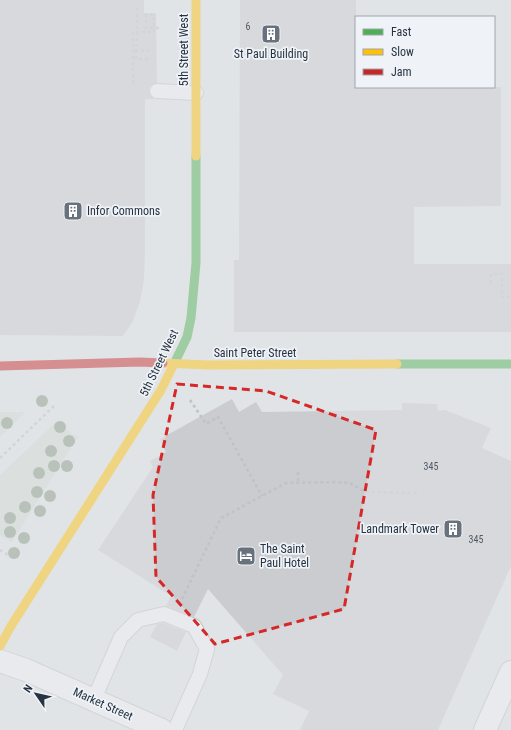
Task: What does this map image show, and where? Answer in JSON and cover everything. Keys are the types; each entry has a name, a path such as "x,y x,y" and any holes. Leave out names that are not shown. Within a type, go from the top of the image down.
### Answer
{"street":[{"name":"5th Street West","path":"0,646 10,626 161,390 186,337 191,318 195,271 196,0"},
{"name":"Saint Peter Street","path":"0,366 140,362 208,365 511,364"},
{"name":"Market Street","path":"0,661 26,670 162,730"},
{"path":"485,730 511,672"}],"lane":[{"path":"157,91 196,93"},
{"path":"94,700 121,638 138,620 164,614 194,626 207,649 200,674 175,730"}],"path":[{"path":"133,83 133,60 137,33 137,8"},
{"path":"133,60 149,59 136,59 133,32 154,32 154,26 154,20 154,15 146,15 146,28 150,28 155,28 162,28"},
{"path":"137,33 155,33 155,28"},
{"path":"491,283 491,274 502,274 502,296 511,297"},
{"path":"190,400 206,424 218,417 262,496"},
{"path":"0,458 56,404"},
{"path":"298,472 298,483"},
{"path":"180,603 221,518 286,483 350,483 365,492 419,493"},
{"path":"0,550 10,556"}],"highlighted area":[{"path":"177,384 266,391 376,430 344,609 215,644 156,577 153,495"}],"shaded area":[{"path":"0,412 26,412 0,437"},
{"path":"58,420 70,432 78,437 12,542 0,536 0,475"}],"building":[{"path":"0,0 144,0 144,13 156,13 157,83 150,86 149,90 150,95 154,99 145,99 144,280 140,301 133,321 123,336 0,335"},
{"path":"240,0 356,0 355,88 501,87 501,206 414,207 414,264 511,264 511,332 234,332 234,260 239,260"},
{"name":"The Saint Paul Hotel","path":"232,399 239,412 256,402 262,412 402,410 402,403 437,404 438,411 445,410 491,428 482,448 511,461 511,566 438,730 300,730 309,711 273,694 283,675 208,589 194,617 166,606 171,596 98,550 153,467 150,461 166,452 160,439"},
{"path":"163,623 186,632 177,651 150,637 157,624"}],"traffic: fast":[{"path":"174,364 187,337 191,318 196,263 196,156"},
{"path":"397,364 511,364"}],"traffic: slow":[{"path":"196,0 196,156"},
{"path":"163,363 208,365 397,364"},
{"path":"0,646 11,626 161,390 174,364"}],"traffic: jam":[{"path":"0,366 140,362 163,363"}],"place":[{"name":"St Paul Building","path":"271,34"},
{"name":"Infor Commons","path":"73,211"},
{"name":"Landmark Tower","path":"453,529"},
{"name":"The Saint Paul Hotel","path":"246,556"}]}
